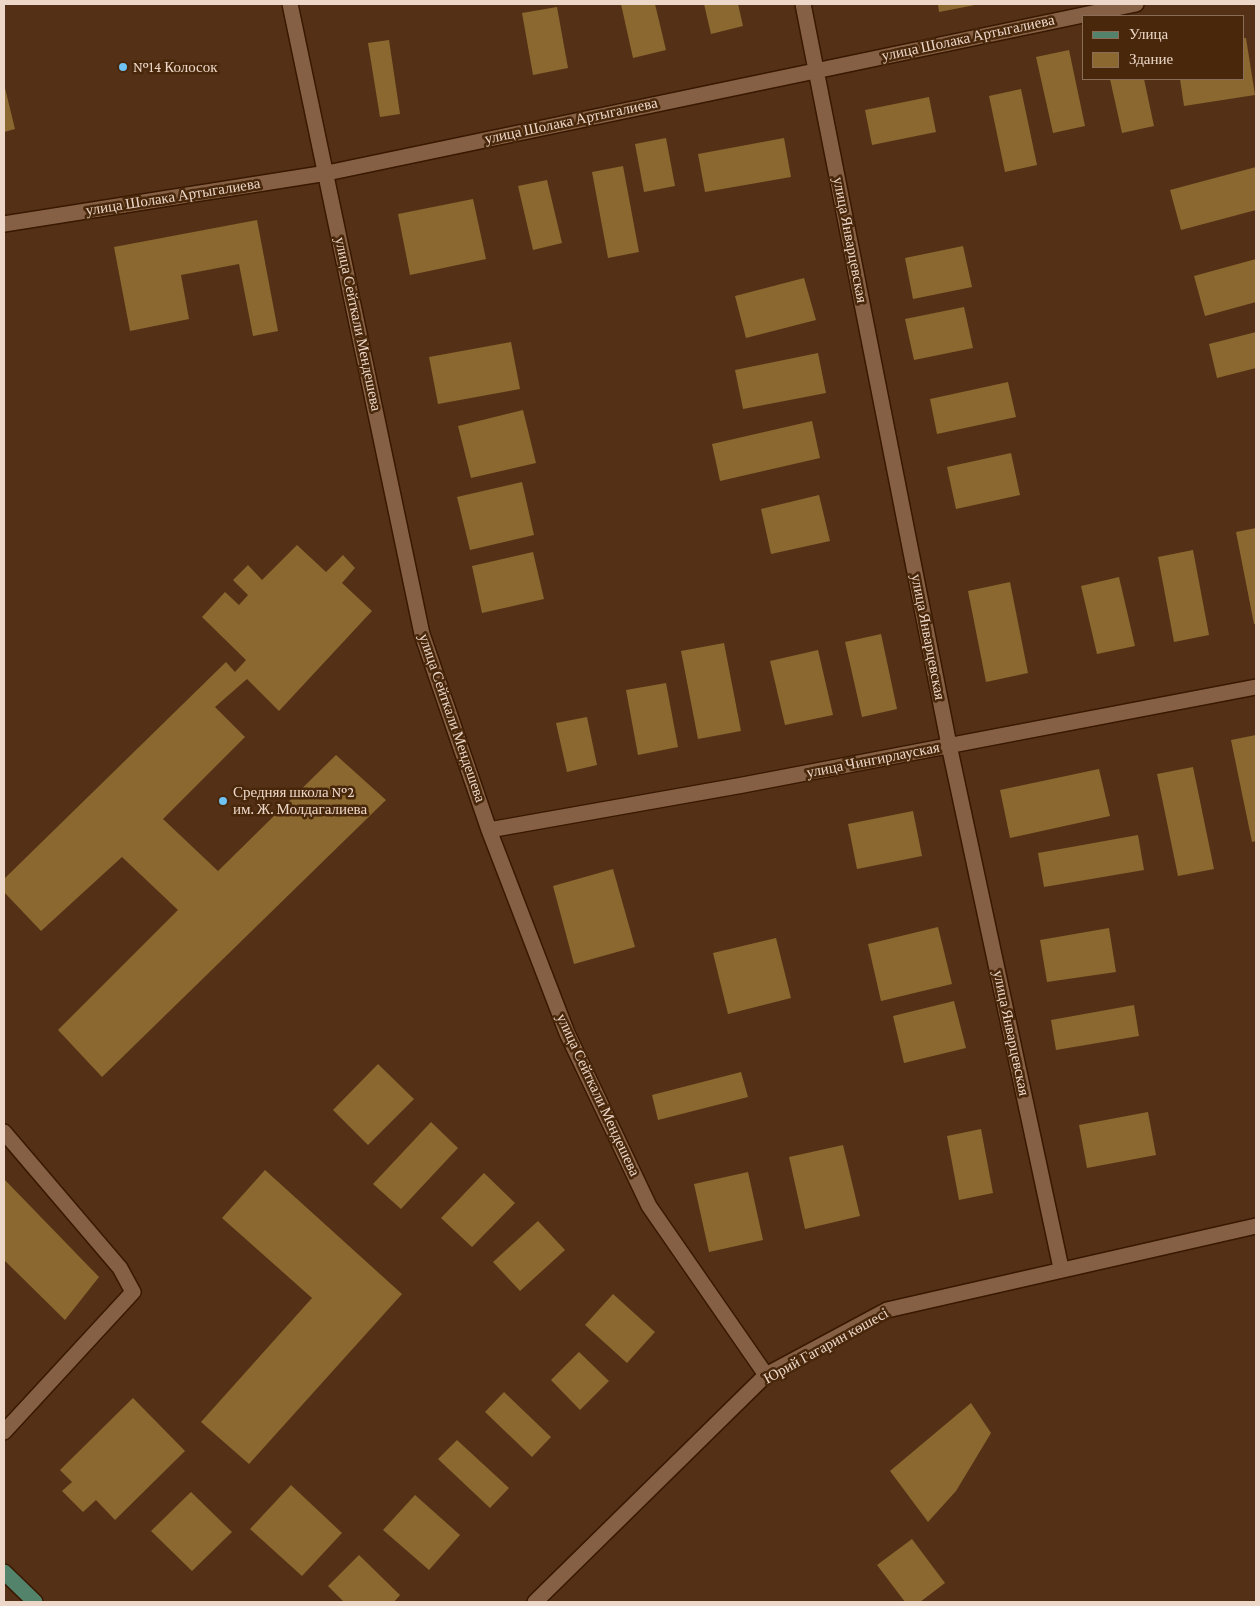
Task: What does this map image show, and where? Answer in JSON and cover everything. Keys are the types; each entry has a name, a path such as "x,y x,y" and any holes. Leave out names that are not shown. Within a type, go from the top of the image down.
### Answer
{"main road":[{"path":"4,1572 35,1602"}],"street":[{"name":"улица Сейткали Мендешева","path":"290,4 327,173 422,634 489,830 567,1033 650,1206 766,1375"},
{"name":"улица Январцевская","path":"803,4 949,745 1061,1268"},
{"name":"улица Шолака Артыгалиева","path":"4,224 327,173 816,69 1136,4"},
{"name":"улица Чингирлауская","path":"489,830 1256,687"},
{"path":"4,1132 120,1268 133,1292 4,1432"},
{"name":"Юрий Гагарин көшесі","path":"535,1602 766,1375 887,1310 1061,1268 1256,1226"}],"building":[{"path":"621,4 655,4 666,50 633,58"},
{"path":"704,4 738,4 743,26 711,34"},
{"path":"938,4 974,4 975,5 939,12"},
{"path":"557,7 568,68 533,75 522,13"},
{"path":"1246,38 1255,95 1184,106 1180,80 1245,80"},
{"path":"389,40 400,114 380,117 368,43"},
{"path":"1069,50 1085,126 1053,133 1036,57"},
{"path":"1110,80 1144,80 1154,126 1122,133"},
{"path":"4,84 15,129 4,132"},
{"path":"1021,89 1037,165 1005,172 989,96"},
{"path":"929,97 936,132 872,145 865,110"},
{"path":"666,138 675,186 644,192 635,144"},
{"path":"784,138 791,177 705,192 698,154"},
{"path":"623,166 639,252 608,258 592,172"},
{"path":"1256,167 1256,210 1181,230 1170,190"},
{"path":"547,180 562,243 533,250 518,186"},
{"path":"473,199 486,259 410,275 398,214"},
{"path":"257,220 278,331 253,336 239,264 181,275 189,319 130,331 114,247"},
{"path":"963,246 972,287 913,299 905,258"},
{"path":"1256,259 1256,302 1205,316 1194,276"},
{"path":"804,278 816,320 746,338 735,296"},
{"path":"964,307 973,348 914,360 905,319"},
{"path":"1256,332 1256,368 1217,378 1209,344"},
{"path":"511,342 520,389 438,404 429,357"},
{"path":"818,353 826,393 743,409 735,370"},
{"path":"1008,382 1016,417 937,434 930,399"},
{"path":"523,410 536,463 471,478 458,426"},
{"path":"812,421 820,458 720,481 712,444"},
{"path":"1011,453 1020,495 956,509 947,467"},
{"path":"522,482 534,535 470,550 457,497"},
{"path":"819,495 830,541 771,554 761,509"},
{"path":"1256,528 1256,624 1254,624 1236,532"},
{"path":"297,545 326,572 343,555 355,568 342,583 372,611 279,711 247,679 215,707 245,737 163,819 218,871 336,755 386,800 102,1077 58,1030 178,910 122,857 41,931 4,892 4,879 226,662 235,672 246,660 202,617 225,592 239,605 248,595 233,580 248,565 262,580"},
{"path":"1193,550 1209,635 1174,642 1158,557"},
{"path":"533,552 544,599 482,613 472,566"},
{"path":"1119,577 1135,646 1097,654 1081,586"},
{"path":"1010,582 1028,673 986,682 968,591"},
{"path":"881,634 897,709 862,717 845,642"},
{"path":"724,643 741,731 698,739 681,651"},
{"path":"818,650 833,715 785,725 770,661"},
{"path":"666,683 678,747 638,755 626,690"},
{"path":"587,717 597,765 567,772 556,723"},
{"path":"1256,735 1256,841 1252,842 1231,740"},
{"path":"1193,767 1214,869 1178,876 1157,774"},
{"path":"1099,769 1110,816 1010,838 1000,790"},
{"path":"913,811 922,856 857,869 848,824"},
{"path":"1138,835 1144,870 1044,887 1038,853"},
{"path":"613,869 635,947 574,964 553,886"},
{"path":"938,927 952,984 881,1001 868,944"},
{"path":"1109,928 1116,972 1047,982 1040,940"},
{"path":"776,938 791,998 728,1014 713,953"},
{"path":"954,1001 966,1048 904,1063 893,1016"},
{"path":"1134,1005 1139,1036 1056,1050 1051,1020"},
{"path":"378,1064 414,1099 368,1145 333,1110"},
{"path":"741,1072 748,1097 658,1120 652,1095"},
{"path":"1148,1112 1156,1155 1087,1168 1079,1125"},
{"path":"431,1122 458,1148 401,1209 373,1184"},
{"path":"981,1129 993,1193 959,1200 947,1136"},
{"path":"843,1145 860,1216 805,1229 789,1157"},
{"path":"265,1170 402,1294 249,1464 201,1422 312,1298 222,1218"},
{"path":"748,1172 763,1240 709,1252 694,1184"},
{"path":"484,1173 515,1203 472,1247 441,1218"},
{"path":"4,1179 99,1277 65,1320 4,1260"},
{"path":"538,1221 565,1250 520,1291 493,1262"},
{"path":"613,1294 655,1332 627,1363 585,1325"},
{"path":"579,1352 609,1381 580,1410 551,1380"},
{"path":"504,1392 551,1437 532,1457 485,1412"},
{"path":"133,1398 185,1451 115,1520 96,1500 83,1512 62,1491 72,1482 60,1470"},
{"path":"971,1403 991,1433 956,1491 928,1522 890,1471"},
{"path":"457,1440 509,1488 490,1508 438,1459"},
{"path":"291,1485 342,1533 302,1576 250,1529"},
{"path":"191,1492 232,1532 192,1571 151,1531"},
{"path":"415,1495 460,1535 429,1570 383,1530"},
{"path":"912,1539 945,1583 920,1602 905,1602 877,1565"},
{"path":"359,1555 400,1595 394,1602 344,1602 328,1586"}],"place":[{"name":"№14 Колосок","path":"123,67"},
{"name":"Средняя школа №2 им. Ж. Молдагалиева","path":"223,801"}]}
